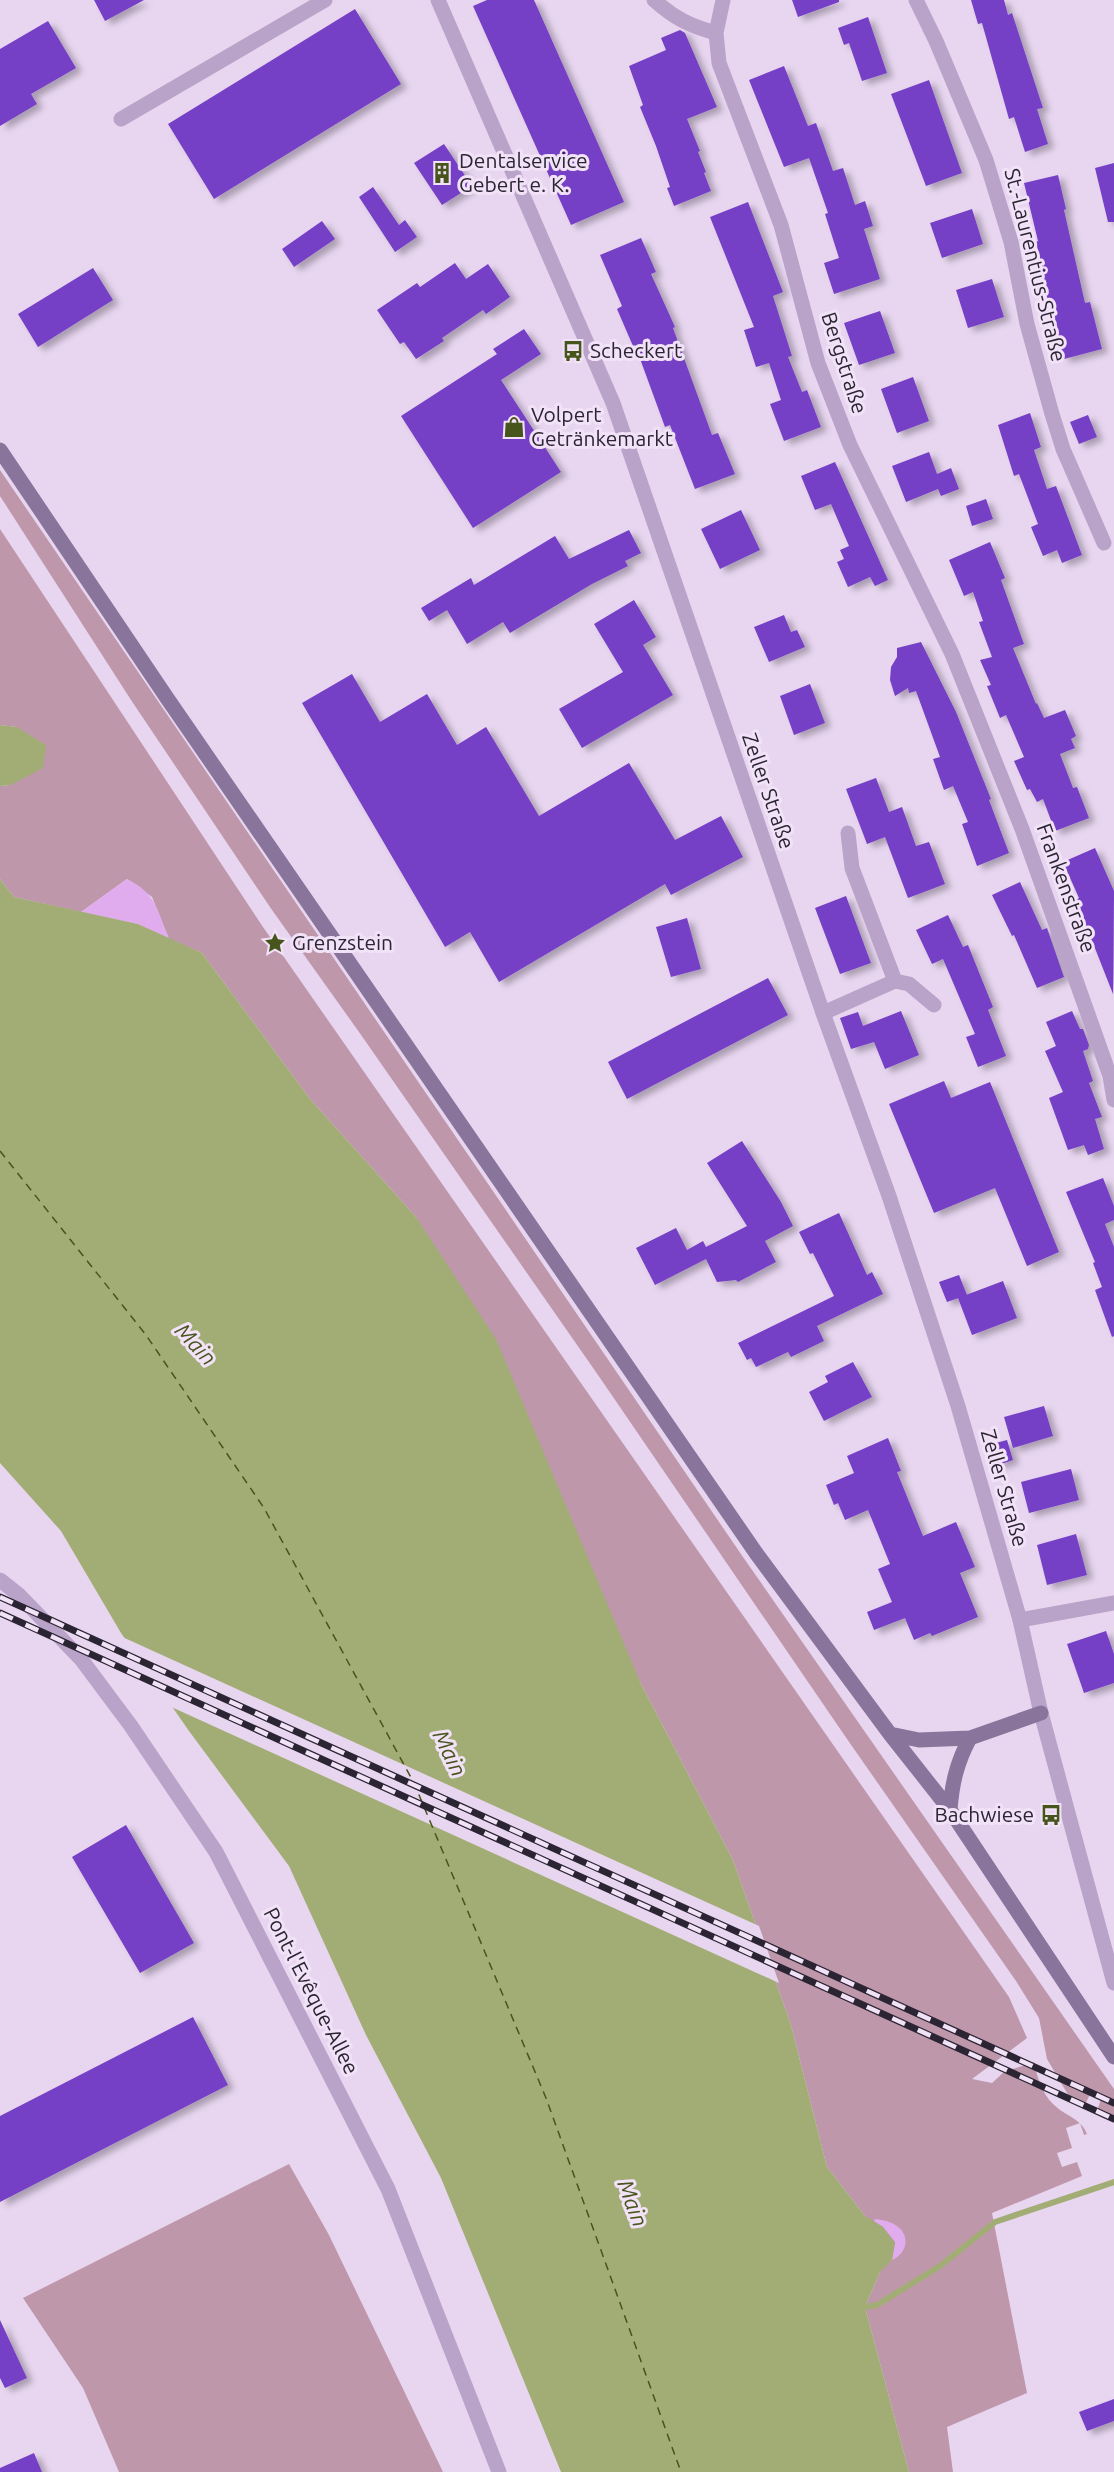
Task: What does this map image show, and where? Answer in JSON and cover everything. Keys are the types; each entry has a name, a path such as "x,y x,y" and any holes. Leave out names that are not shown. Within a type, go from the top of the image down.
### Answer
{"main road":[{"path":"0,450 167,698 321,918 756,1552 890,1734 950,1810 1114,2057"},
{"path":"890,1734 919,1740 970,1738 1041,1713"},
{"path":"950,1810 953,1780 959,1759 970,1738"}],"street":[{"path":"121,119 325,0"},
{"name":"Zeller Straße","path":"438,0 613,403 823,1013 889,1196 958,1406 1020,1620 1041,1713 1114,1983"},
{"path":"654,0 672,16 694,27 716,33"},
{"name":"Bergstraße","path":"723,0 716,33 719,63 781,225 818,363 850,446 952,654 968,693"},
{"name":"St.-Laurentius-Straße","path":"916,0 936,41 986,160 1011,242 1027,324 1052,414 1063,449 1104,543"},
{"name":"Frankenstraße","path":"968,693 1022,829 1070,961 1110,1076 1114,1100"},
{"path":"848,833 852,868 894,981"},
{"path":"823,1013 894,981 909,984 934,1005"},
{"name":"Pont-l'Evêque-Allee","path":"0,1580 19,1595 81,1659 216,1852 388,2189 500,2472"},
{"path":"1020,1620 1114,1603"}],"shaded area":[{"path":"0,470 743,1557 1114,2089 1114,2121 1096,2114 1102,2096 1091,2092 1083,2109 1067,2093 1047,2059 1039,2018 1016,1981 598,1375 272,910 131,700 0,496"},
{"path":"0,529 263,927 1009,1997 1027,2038 972,2079 992,2083 1004,2072 1034,2062 1040,2084 1049,2100 1080,2123 1066,2128 1072,2148 1057,2153 1062,2167 1077,2162 1082,2176 992,2213 1027,2393 947,2427 953,2472 909,2472 865,2307 880,2272 865,2216 827,2167 791,2025 733,1860 641,1684 416,1217 310,1099 202,953 169,939 152,897 127,879 81,912 14,897 0,879 0,786 11,785 17,727 0,725"},
{"path":"1080,2124 1084,2128 1087,2134 1084,2135"},
{"path":"289,2164 329,2235 443,2472 119,2472 83,2388 23,2298"}],"sand":[{"path":"127,879 137,884 150,896 169,939 138,924 81,912"},
{"path":"875,2219 896,2225 904,2235 905,2246 892,2260 895,2242 883,2227 874,2221"}],"water":[{"path":"0,725 17,727 46,745 43,768 11,785 0,786"},
{"name":"Main","path":"0,879 14,897 138,924 202,953 310,1099 416,1217 496,1339 641,1684 733,1860 791,2025 827,2167 865,2216 883,2227 895,2243 892,2260 880,2272 865,2307 909,2472 561,2472 441,2178 366,2035 289,1866 189,1731 121,1633 61,1531 0,1463"}],"pier":[{"path":"118,1635 759,1926 779,1983 167,1705"}],"building":[{"path":"94,0 144,0 105,21"},
{"path":"487,0 534,0 624,202 571,225 473,6"},
{"path":"792,0 839,0 839,2 798,17"},
{"path":"971,0 1004,0 1008,15 1012,13 1043,108 1037,109 1048,144 1025,152 1014,117 1009,119 982,23 978,24"},
{"path":"355,9 401,84 214,199 168,124"},
{"path":"868,17 887,73 862,81 849,43 844,45 838,28"},
{"path":"48,21 76,68 31,94 37,104 0,126 0,49"},
{"path":"680,30 685,33 717,107 687,119 700,151 698,152 711,191 674,206 656,146 640,107 643,105 629,66 666,50 661,38"},
{"path":"784,66 808,126 816,123 833,171 843,168 855,205 865,201 873,226 864,229 880,279 834,294 824,263 839,258 825,214 828,213 809,158 784,167 749,80"},
{"path":"929,80 962,173 926,186 891,94"},
{"name":"Dentalservice Gebert e. K.","path":"444,144 472,186 442,205 414,163"},
{"path":"1114,163 1114,222 1108,222 1095,168"},
{"path":"1058,175 1085,303 1090,302 1102,349 1064,359 1039,267 1042,266 1036,242 1038,241 1024,183"},
{"path":"373,187 399,225 405,220 417,237 395,252 359,197"},
{"path":"748,202 783,292 773,296 792,356 788,357 802,392 807,390 821,427 784,441 770,404 781,400 769,363 756,367 744,330 754,327 710,217"},
{"path":"972,209 983,244 942,258 930,223"},
{"path":"322,221 335,239 294,267 282,249"},
{"path":"641,238 656,272 651,274 675,327 673,328 712,435 718,433 735,474 695,489 670,425 665,427 635,345 633,346 617,309 622,306 600,255"},
{"path":"455,263 466,279 488,264 510,297 486,314 483,310 442,338 444,341 416,359 404,342 400,344 377,310 417,283 420,287"},
{"path":"93,268 113,300 38,347 18,314"},
{"path":"992,279 1004,317 968,328 956,290"},
{"path":"880,311 895,353 859,365 844,323"},
{"path":"524,329 541,354 501,380 561,472 473,528 401,416 497,354 493,349"},
{"path":"913,377 929,421 897,433 881,389"},
{"path":"1030,413 1041,447 1034,450 1047,489 1056,486 1082,555 1062,563 1057,550 1043,556 1031,527 1038,524 1019,474 1014,476 998,425"},
{"path":"1088,415 1097,437 1079,444 1070,422"},
{"path":"929,452 937,474 951,468 959,489 941,496 938,489 906,502 892,466"},
{"path":"835,462 888,580 875,586 870,577 848,587 837,562 844,559 840,550 849,546 831,504 815,510 801,476"},
{"path":"986,499 993,519 972,526 966,506"},
{"path":"741,510 760,550 720,569 701,529"},
{"path":"629,530 641,553 625,561 628,566 592,584 510,633 503,622 467,644 447,610 429,621 421,608 471,578 474,585 555,536 569,559"},
{"path":"990,542 1005,578 1001,580 1024,644 1013,648 1036,704 1044,718 1065,710 1076,736 1071,739 1075,748 1060,754 1073,788 1077,787 1089,818 1055,831 1043,799 1037,802 1030,789 1027,790 1014,761 1024,757 1006,715 1000,718 987,686 991,685 980,660 992,657 979,622 983,621 973,592 964,596 949,560"},
{"path":"634,600 656,637 643,645 673,695 582,748 559,709 623,672 594,624"},
{"path":"784,615 791,632 797,630 805,647 769,662 754,627"},
{"path":"921,642 956,712 991,799 989,800 1009,853 977,866 962,824 968,822 953,786 944,790 933,759 940,757 916,691 909,693 908,688 895,696 890,680 891,667 897,657 897,648"},
{"path":"352,674 380,722 427,694 457,745 486,727 539,816 629,763 675,840 721,816 743,857 671,895 665,884 499,982 470,932 445,947 302,703"},
{"path":"810,684 825,723 794,735 780,696"},
{"path":"876,778 889,812 902,807 916,846 929,842 945,884 908,898 885,837 867,844 846,789"},
{"path":"1095,848 1114,891 1113,994 1076,900 1079,898 1063,862"},
{"path":"1020,882 1042,930 1047,928 1064,977 1037,988 1014,935 1012,936 992,895"},
{"path":"846,896 871,963 840,974 815,908"},
{"path":"948,915 963,947 968,945 993,1007 988,1010 1006,1056 978,1067 966,1037 975,1034 943,959 932,964 916,930"},
{"path":"687,918 701,969 671,977 656,927"},
{"path":"768,978 788,1015 627,1099 608,1062"},
{"path":"901,1011 919,1055 885,1069 874,1042 851,1049 840,1018 858,1012 863,1026"},
{"path":"1072,1011 1089,1045 1088,1049 1083,1051 1093,1081 1089,1083 1102,1117 1095,1119 1104,1149 1088,1155 1084,1145 1068,1150 1049,1098 1063,1092 1045,1051 1056,1046 1046,1022"},
{"path":"944,1081 951,1098 990,1082 1059,1252 1027,1266 995,1188 934,1213 889,1104"},
{"path":"742,1141 781,1202 793,1226 765,1241 776,1262 738,1282 736,1280 717,1282 706,1259 655,1285 636,1248 676,1228 687,1250 703,1241 706,1247 747,1226 707,1163"},
{"path":"1103,1178 1114,1206 1114,1220 1105,1224 1114,1247 1114,1336 1112,1337 1095,1290 1102,1287 1093,1263 1095,1262 1066,1192"},
{"path":"839,1213 867,1275 872,1272 883,1294 817,1326 824,1341 791,1357 788,1352 756,1367 751,1358 747,1360 738,1343 834,1296 813,1253 810,1254 799,1232"},
{"path":"959,1275 967,1295 947,1302 939,1282"},
{"path":"1003,1281 1017,1318 972,1335 958,1298"},
{"path":"853,1362 872,1397 824,1421 809,1392 828,1382 825,1376"},
{"path":"1044,1406 1053,1436 1013,1448 1004,1417"},
{"path":"888,1438 901,1471 897,1472 923,1536 956,1522 975,1567 960,1573 978,1617 932,1636 930,1633 914,1640 905,1618 874,1630 867,1612 892,1602 878,1569 890,1564 868,1510 845,1520 838,1503 834,1505 826,1485 854,1473 847,1456"},
{"path":"1007,1440 1013,1460 998,1465 992,1444"},
{"path":"1071,1469 1079,1500 1029,1513 1021,1482"},
{"path":"1076,1534 1087,1575 1047,1585 1037,1545"},
{"path":"1106,1631 1114,1654 1114,1683 1084,1693 1067,1644"},
{"path":"126,1825 194,1943 140,1973 72,1857"},
{"path":"193,2017 228,2085 0,2202 0,2116"},
{"path":"0,2320 27,2378 5,2388 0,2378"},
{"path":"1114,2399 1114,2421 1087,2431 1079,2412"},
{"path":"34,2453 42,2472 0,2472 0,2468"}],"waterway":[{"path":"865,2307 877,2305 940,2266 995,2222 1114,2182"}],"ferry route":[{"path":"0,1151 146,1335 264,1508 414,1783 546,2098 681,2472"}],"railway":[{"path":"0,1597 1114,2103"},
{"path":"0,1613 1114,2119"}],"place":[{"name":"Dentalservice Gebert e. K.","path":"442,173"},
{"name":"Scheckert","path":"573,351"},
{"name":"Volpert Getränkemarkt","path":"514,427"},
{"name":"Grenzstein","path":"275,943"},
{"name":"Bachwiese","path":"1051,1815"}]}
